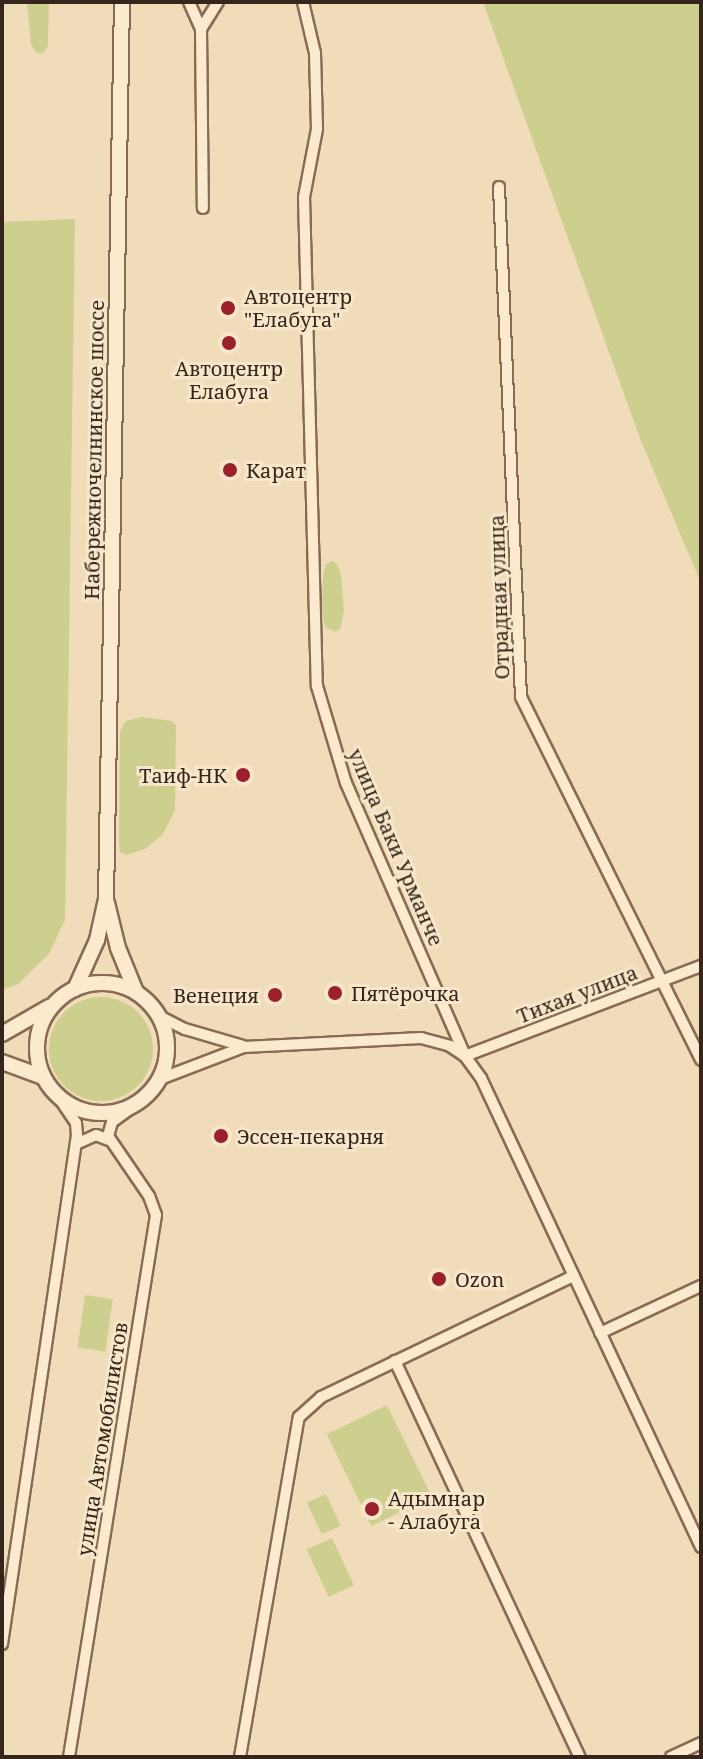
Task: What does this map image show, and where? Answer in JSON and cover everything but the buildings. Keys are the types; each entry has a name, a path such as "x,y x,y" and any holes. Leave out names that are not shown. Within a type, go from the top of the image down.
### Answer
{"main road":[{"name":"Набережночелнинское шоссе","path":"75,989 97,940 106,899 122,2"},
{"name":"Набережночелнинское шоссе","path":"106,899 118,948 136,992"},
{"path":"2,1034 75,989 106,983 136,992 159,1016 168,1048 160,1079 138,1103 126,1109 98,1114 84,1111 59,1098 43,1077 37,1046 46,1015 56,1002"},
{"path":"2,1062 43,1077"}],"street":[{"path":"189,2 201,29 203,208"},
{"path":"201,29 218,2"},
{"name":"улица Баки Урманче","path":"303,2 315,53 317,129 304,197 317,686 346,783 465,1056 481,1078 701,1547"},
{"name":"Отрадная улица","path":"499,187 521,697 701,1060"},
{"name":"Тихая улица","path":"465,1056 701,966"},
{"path":"159,1016 185,1029 244,1047"},
{"path":"160,1079 244,1047 421,1038 450,1046 465,1056"},
{"path":"2,1644 76,1144 76,1123 59,1098"},
{"path":"109,1140 112,1122 138,1103"},
{"path":"76,1144 89,1136 103,1135 109,1140"},
{"name":"улица Автомобилистов","path":"69,1757 156,1215 149,1196 109,1140"},
{"path":"240,1757 299,1417 321,1397 574,1276"},
{"path":"600,1333 701,1286"},
{"path":"395,1361 580,1757"},
{"path":"671,1757 701,1743"}],"green space":[{"path":"27,2 49,2 48,46 43,53 37,53 31,45"},
{"path":"483,2 701,2 701,583 641,441"},
{"path":"75,219 65,920 49,954 18,984 2,990 2,222"},
{"path":"332,561 337,564 341,575 344,611 340,629 335,632 325,627 322,615 323,576 326,564"},
{"path":"142,717 172,721 176,725 175,810 163,834 145,849 126,855 120,852 119,845 120,731 126,721"},
{"path":"101,997 121,1001 138,1012 149,1029 153,1049 149,1069 138,1086 121,1097 101,1101 81,1097 64,1086 53,1069 49,1049 53,1029 64,1012 81,1001"},
{"path":"85,1295 113,1299 105,1351 78,1347"},
{"path":"387,1405 432,1497 371,1526 327,1434"},
{"path":"326,1494 341,1526 322,1535 307,1503"},
{"path":"332,1538 354,1585 329,1597 307,1550"}],"place":[{"name":"Автоцентр \"Елабуга\"","path":"228,308"},
{"name":"Автоцентр Елабуга","path":"229,343"},
{"name":"Карат","path":"230,470"},
{"name":"Таиф-НК","path":"243,775"},
{"name":"Пятёрочка","path":"335,993"},
{"name":"Венеция","path":"275,995"},
{"name":"Эссен-пекарня","path":"221,1136"},
{"name":"Ozon","path":"439,1279"},
{"name":"Адымнар - Алабуга","path":"372,1509"}]}
